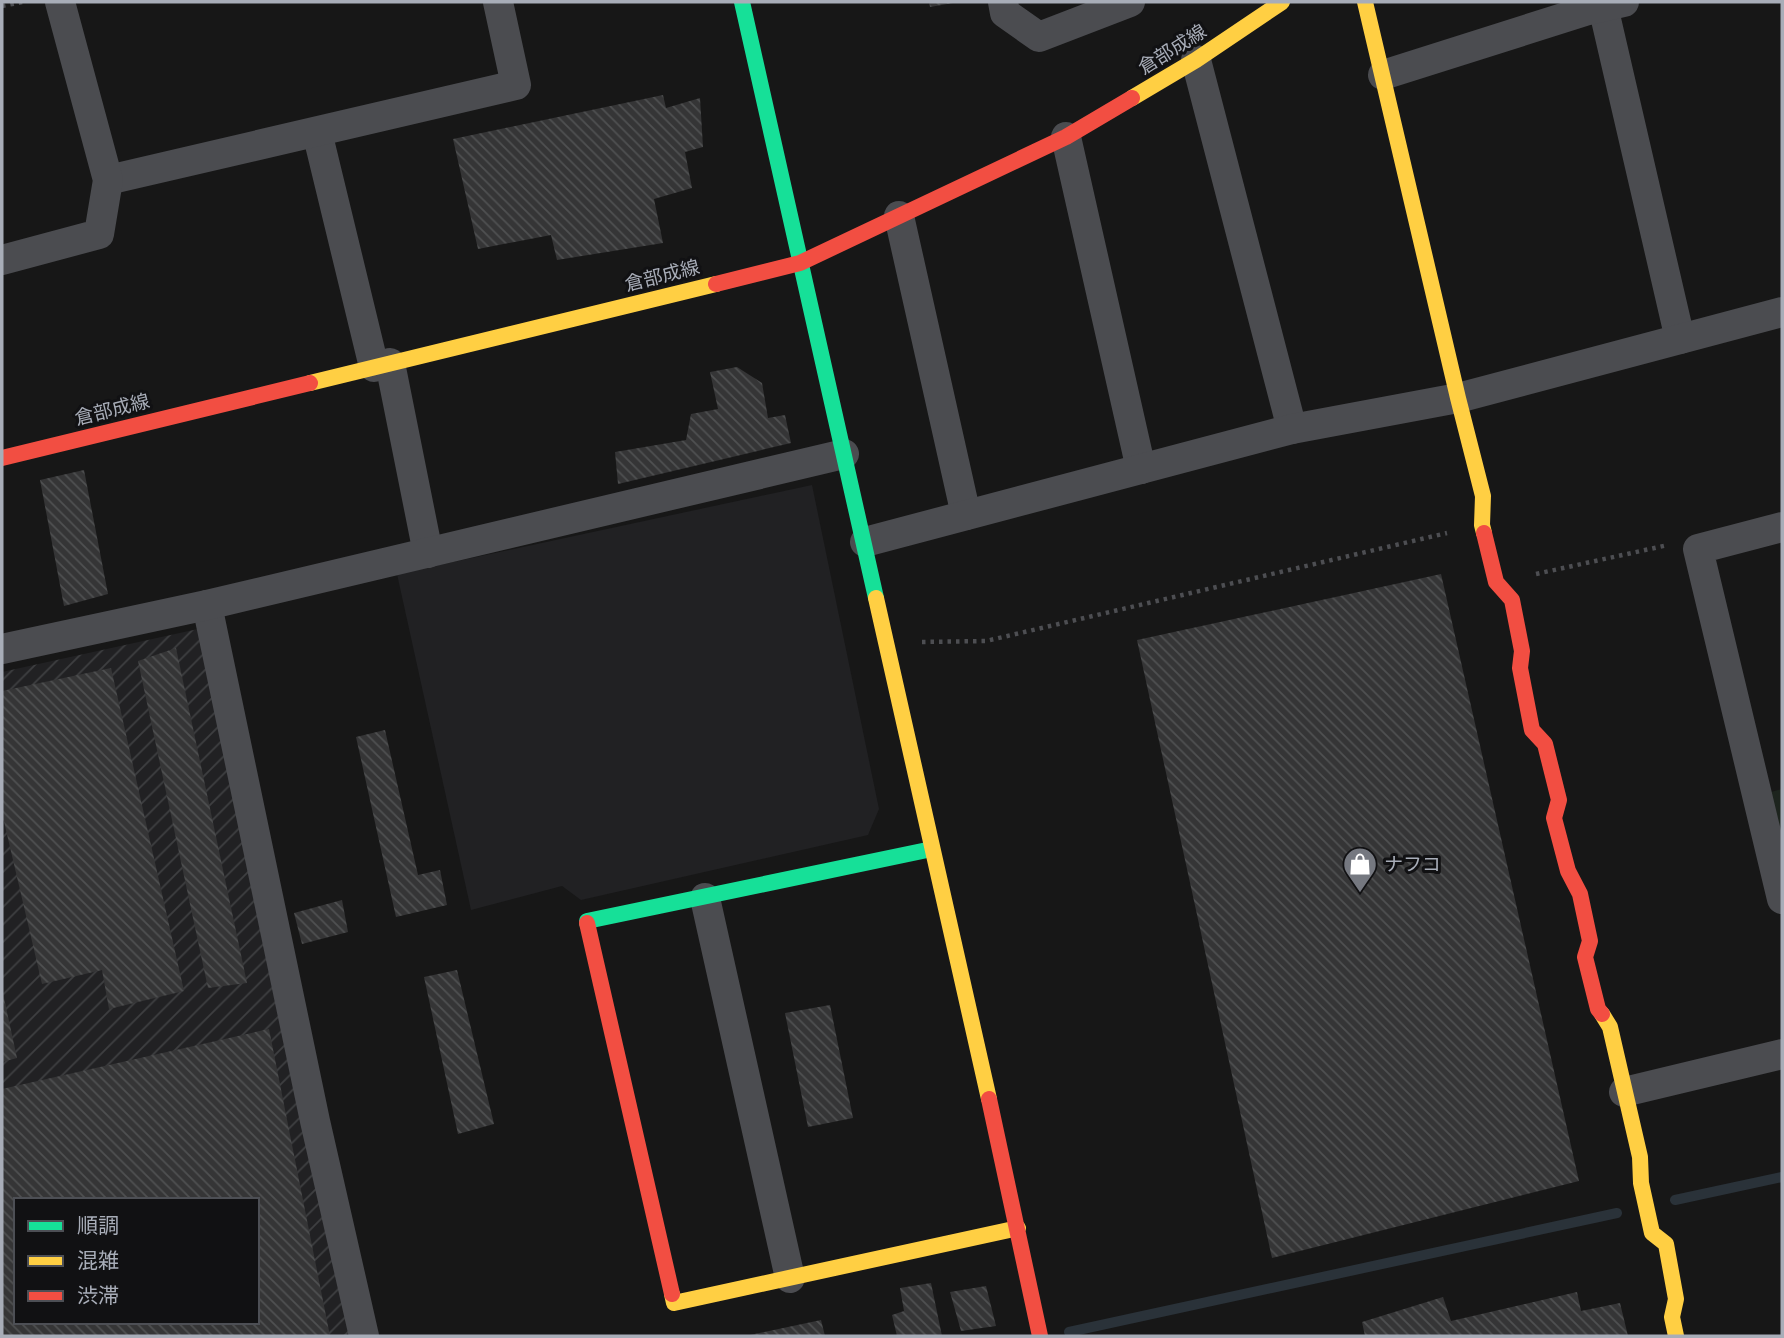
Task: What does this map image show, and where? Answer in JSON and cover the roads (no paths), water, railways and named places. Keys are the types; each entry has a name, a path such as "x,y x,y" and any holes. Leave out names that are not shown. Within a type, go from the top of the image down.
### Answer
{"street":[{"path":"2,260 99,234 108,180 60,2"},
{"path":"108,180 516,85 498,2"},
{"path":"742,2 865,542 1040,1336"},
{"path":"1003,2 1005,13 1039,37 1130,2"},
{"name":"倉部成線","path":"2,458 800,263 1066,136 1196,60 1282,2"},
{"path":"1366,2 1483,496 1482,525 1496,582 1512,600 1522,650 1520,668 1532,730 1545,744 1559,800 1554,817 1567,871 1580,894 1590,941 1585,957 1598,1009 1609,1027 1640,1157 1641,1183 1652,1233 1666,1244 1676,1299 1672,1317 1676,1336"},
{"path":"1383,75 1609,3 1680,339"},
{"path":"1196,60 1292,429"},
{"path":"317,132 382,365 428,553"},
{"path":"1066,136 1141,469"},
{"path":"899,216 966,515"},
{"path":"865,542 1292,429 1458,398 1782,312"},
{"path":"2,649 207,605 844,454"},
{"path":"1782,527 1698,549 1782,899"},
{"path":"207,605 314,1121 364,1336"},
{"path":"932,849 587,921 674,1303 1018,1228"},
{"path":"705,898 790,1278"},
{"path":"1624,1092 1782,1054"}],"waterway":[{"path":"1675,1200 1782,1177"},
{"path":"1069,1332 1617,1213"}],"place":[{"name":"ナフコ","path":"1360,894"}]}
